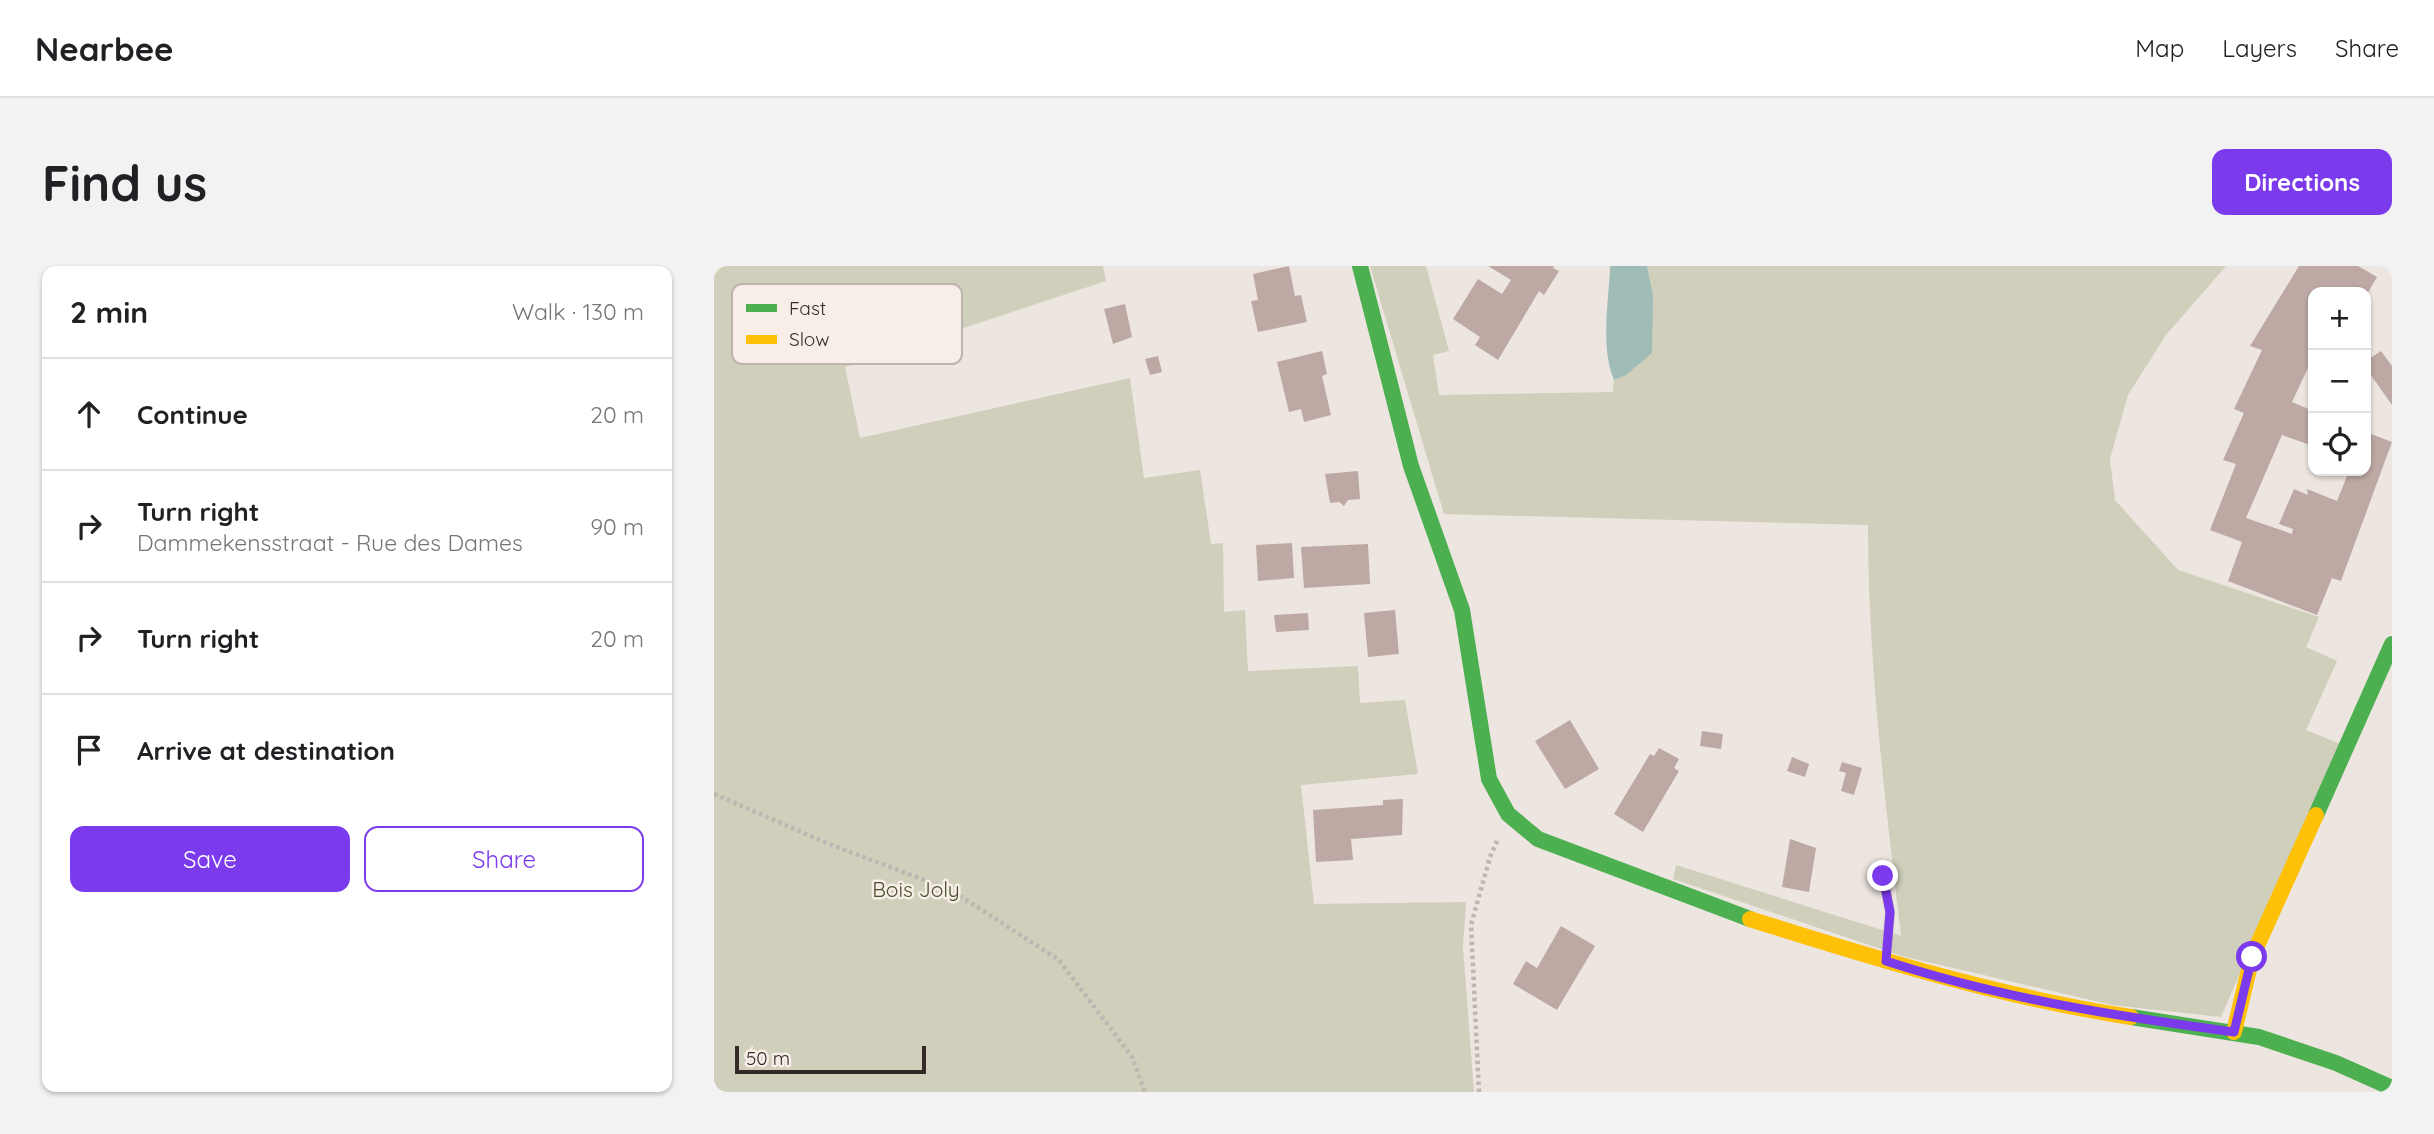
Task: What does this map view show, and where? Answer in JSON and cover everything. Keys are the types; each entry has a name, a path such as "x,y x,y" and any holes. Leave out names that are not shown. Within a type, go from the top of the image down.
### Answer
{"street":[{"path":"1360,266 1411,466 1462,610 1489,779 1508,814 1538,839 1741,916 1886,961 2029,1000 2234,1032 2298,1049 2392,1088"},
{"path":"2234,1032 2252,957 2392,643"}],"lane":[{"path":"1883,876 1890,912 1886,961"}],"path":[{"path":"714,794 829,845 951,890 1059,960 1132,1058 1145,1092"},
{"path":"1479,1092 1471,925 1490,857 1508,814"}],"green space":[{"name":"Bois Joly","path":"714,266 1103,266 1106,281 962,328 962,284 732,284 732,364 854,364 845,367 860,438 1130,378 1144,478 1200,470 1211,544 1223,543 1224,612 1245,610 1248,671 1358,666 1360,703 1405,700 1418,774 1301,785 1314,904 1466,902 1463,947 1474,1092 714,1092"},
{"path":"1370,266 1426,266 1449,351 1433,355 1439,395 1613,392 1614,380 1636,367 1653,295 1647,266 2226,266 2166,335 2128,395 2110,459 2115,500 2178,570 2319,617 2306,647 2337,661 2306,730 2340,744 2221,1017 2112,1005 1902,956 1673,879 1676,865 1901,936 1874,680 1868,525 1444,514"}],"water":[{"path":"1610,266 1647,266 1653,295 1652,353 1626,375 1614,380 1606,338"}],"building":[{"path":"1289,266 1295,296 1301,295 1307,322 1258,332 1251,301 1258,300 1253,274"},
{"path":"1488,266 1554,266 1553,268 1559,271 1544,295 1539,291 1498,360 1475,345 1480,337 1453,319 1478,279 1502,294 1511,280"},
{"path":"2299,266 2358,266 2377,277 2371,287 2308,287 2308,368 2292,402 2308,409 2308,444 2282,435 2246,518 2292,534 2293,529 2279,524 2294,489 2308,495 2307,489 2337,501 2347,476 2371,476 2371,434 2392,442 2341,581 2332,578 2317,615 2228,581 2242,542 2210,530 2236,464 2223,460 2244,413 2234,409 2262,350 2250,346"},
{"path":"1125,304 1132,337 1113,344 1104,309"},
{"path":"1322,351 1327,374 1322,376 1331,415 1304,422 1301,409 1289,412 1277,362"},
{"path":"2381,351 2392,366 2392,405 2371,375 2371,358"},
{"path":"1158,356 1162,372 1150,375 1145,359"},
{"path":"1358,471 1360,499 1348,500 1344,506 1339,502 1330,503 1325,474"},
{"path":"1292,543 1294,578 1258,581 1256,545"},
{"path":"1368,544 1370,584 1304,588 1301,547"},
{"path":"1395,610 1399,654 1368,657 1364,613"},
{"path":"1308,613 1309,630 1276,632 1274,615"},
{"path":"1570,720 1599,769 1565,789 1535,741"},
{"path":"1702,731 1723,734 1721,749 1700,746"},
{"path":"1659,748 1679,759 1674,768 1679,771 1643,832 1614,814 1650,754 1654,756"},
{"path":"1792,757 1809,764 1805,777 1787,771"},
{"path":"1842,762 1862,768 1854,795 1841,791 1846,773 1839,771"},
{"path":"1403,799 1402,835 1351,839 1353,860 1316,862 1313,810 1383,805 1383,800"},
{"path":"1790,839 1816,848 1809,892 1782,887"},
{"path":"1561,926 1595,946 1557,1010 1513,984 1526,961 1537,968"}],"traffic: fast":[{"path":"1360,266 1411,466 1462,610 1489,779 1508,814 1538,839 1750,919"},
{"path":"2316,815 2392,644"},
{"path":"2131,1017 2259,1037 2336,1063 2392,1088"}],"traffic: slow":[{"path":"2234,1032 2252,957 2316,815"},
{"path":"1750,919 1987,988 2131,1017"}],"route":[{"path":"1883,876 1890,912 1886,961 2029,1000 2234,1032 2252,957"}]}
